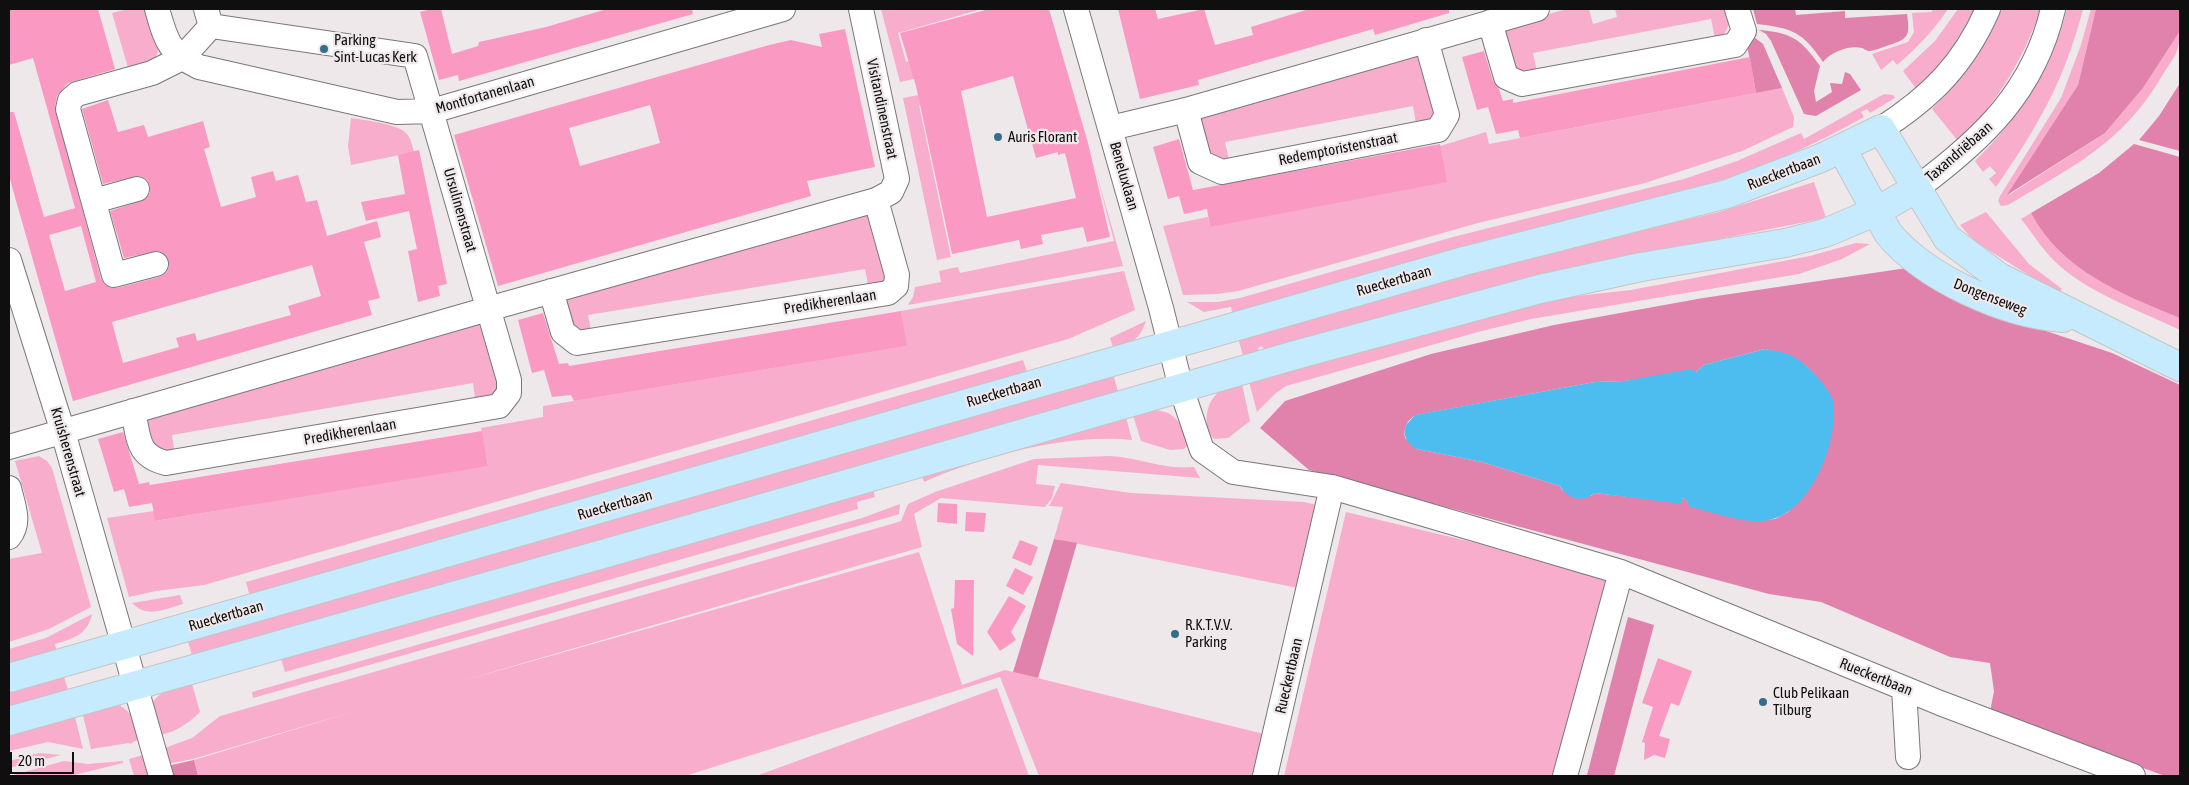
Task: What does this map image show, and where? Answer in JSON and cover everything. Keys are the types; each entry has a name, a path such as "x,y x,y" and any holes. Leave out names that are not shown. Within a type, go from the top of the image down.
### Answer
{"main road":[{"name":"Rueckertbaan","path":"9,678 1464,261 1727,194 1842,149 1881,129"},
{"name":"Dongenseweg","path":"1881,129 1948,238 1999,277 2180,367"},
{"name":"Dongenseweg","path":"1842,149 1896,242 1944,279 1977,295 2021,311 2046,317 2084,319"},
{"path":"9,721 610,552 1181,388 1540,289 1641,266 1785,243 1825,233 1877,211 1917,188"}],"street":[{"name":"Montfortanenlaan","path":"157,9 166,40 182,58 199,67 397,112 432,111 783,9"},
{"name":"Visitandinenstraat","path":"861,9 897,178 891,192 876,200"},
{"name":"Beneluxlaan","path":"1076,9 1111,128 1181,388"},
{"path":"1111,128 1186,110 1537,9"},
{"path":"1490,22 1506,77 1522,84 1735,45 1744,31 1737,9"},
{"path":"1881,129 1913,109 1955,67 1970,46 1988,9"},
{"name":"Taxandriëbaan","path":"1917,188 1978,140 2018,91 2033,63 2053,9"},
{"path":"156,264 114,275 68,109 70,100 77,94 152,73 182,58 209,17"},
{"name":"Ursulinenstraat","path":"209,17 415,56 488,309"},
{"name":"Redemptoristenstraat","path":"1186,110 1200,162 1222,172 1438,130 1447,115 1426,40"},
{"path":"94,201 137,189"},
{"path":"9,448 488,309 876,200"},
{"name":"Predikherenlaan","path":"551,291 563,332 577,343 888,292 896,286 897,275 876,200"},
{"name":"Kruisherenstraat","path":"9,260 63,432 124,645"},
{"name":"Predikherenlaan","path":"133,411 142,451 152,460 166,463 499,406 509,393 509,380 488,309"},
{"name":"Rueckertbaan","path":"1181,388 1202,450 1233,472 1332,487 1621,572 1904,689 2132,776"},
{"name":"Rueckertbaan","path":"1265,776 1332,487"},
{"path":"9,488 17,518 15,530 9,537"},
{"path":"1565,776 1621,572"},
{"path":"124,645 160,776"},
{"path":"1904,689 1908,757"}],"shaded area":[{"path":"128,9 149,9 159,47 155,60 129,71 112,13"},
{"path":"881,9 982,9 898,33 906,62 912,60 918,78 900,82"},
{"path":"1567,9 1589,9 1593,24 1617,17 1615,9 1727,9 1730,22 1725,33 1715,38 1711,19 1533,53 1537,72 1527,74 1516,69 1505,32 1510,25"},
{"path":"1753,9 1795,9 1796,15 1845,11 1845,18 1907,14 1908,31 1901,41 1896,43 1870,51 1857,47 1846,48 1826,58 1823,62 1809,44 1796,33 1779,27 1757,24"},
{"path":"1932,9 1948,9 1931,31 1904,59 1897,65 1893,60 1881,70 1872,54 1908,42 1914,32 1912,13 1932,12"},
{"path":"1958,9 1975,9 1945,60 1917,90 1903,71 1935,41"},
{"path":"2002,9 2041,9 2026,46 1997,96 1958,141 1932,109 1981,50"},
{"path":"2067,9 2083,9 2067,59 2037,123 1996,187 1989,179 1996,173 1990,166 1983,172 1975,161 2006,128 2032,91 2052,52"},
{"path":"2091,9 2096,9 2078,85 2009,195 2105,133 2143,88 2180,31 2179,45 2175,55 2147,99 2113,136 2075,165 2008,205 2001,206 1998,201 2000,196 2061,98 2081,45"},
{"path":"2096,9 2180,9 2180,31 2143,88 2105,133 2007,195 2078,85"},
{"path":"1759,30 1788,36 1807,49 1820,66 1814,91 1816,102 1832,92 1830,83 1842,84 1845,72 1850,74 1861,90 1816,116 1804,114 1771,41 1766,34"},
{"path":"1754,37 1763,44 1782,88 1756,93 1747,45"},
{"path":"1419,53 1436,111 1430,120 1416,124 1413,106 1225,142 1229,160 1212,159 1197,117"},
{"path":"2180,83 2180,151 2139,140 2159,116"},
{"path":"1782,88 1794,117 1793,127 1742,151 1645,183 1478,223 1238,291 1183,295 1163,226 1208,217 1210,227 1440,146 1486,132 1489,144"},
{"path":"1884,94 1893,95 1895,98 1870,113 1867,109 1861,112 1864,117 1845,128 1806,147 1705,188 1233,316 1231,307 1204,312 1187,302 1218,302 1240,298 1453,237 1684,179 1737,161 1801,133 1804,139"},
{"path":"919,95 921,104 919,105 951,257 937,260 903,98"},
{"path":"351,118 380,123 402,130 409,137 414,152 351,165 348,146"},
{"path":"2134,144 2180,157 2180,318 2116,290 2076,265 2044,233 2031,213 2099,173"},
{"path":"1095,168 1123,266 908,305 913,297 915,287 941,282 939,271 958,267 960,273 1114,241"},
{"path":"1814,182 1826,218 1648,253 1265,353 1262,346 1258,348 1260,355 1244,359 1238,338 1499,264 1719,212"},
{"path":"867,211 886,278 884,282 869,290 865,269 588,315 592,336 577,335 564,298"},
{"path":"1986,212 2029,264 2062,289 2059,294 1974,241 1960,225"},
{"path":"2031,213 2044,233 2077,265 2116,289 2180,318 2180,330 2102,294 2073,277 2055,262 2021,219"},
{"path":"1856,243 1870,244 1842,259 1799,274 1531,319 1286,386 1257,412 1249,382 1436,328 1559,298 1631,290 1810,256"},
{"path":"1907,268 1995,314 2112,353 2180,385 2180,776 2165,776 1990,712 1994,691 1990,663 1950,657 1821,602 1769,594 1309,470 1260,428 1285,401 1431,354 1554,325 1703,298","holes":["1765,349 1801,362 1813,373 1827,391 1802,497 1788,512 1775,519 1755,521 1687,502 1686,498 1680,499 1682,503 1595,493 1591,496 1562,490 1560,486 1482,462 1417,449 1405,438 1406,425 1416,415 1595,382 1624,381 1696,372 1704,365"]},
{"path":"1124,271 1135,310 1068,339 204,585 156,591 129,597 107,518 154,511 156,521 488,465 481,428 543,417 543,406 906,346 901,311"},
{"path":"475,321 483,323 500,392 476,405 473,383 172,435 175,456 152,446 146,418"},
{"path":"1146,321 1138,337 1114,350 1110,338"},
{"path":"1023,360 1028,375 250,597 246,582"},
{"path":"1113,374 1119,395 193,659 187,638"},
{"path":"1242,384 1250,421 1228,438 1214,439 1210,433 1207,420 1207,413 1212,399 1222,390"},
{"path":"1153,410 1168,413 1181,425 1188,445 1184,449 1170,450 1141,441 1133,415"},
{"path":"1126,417 1132,440 1107,439 1053,443 998,455 947,472 924,482 922,476"},
{"path":"39,456 47,461 52,468 91,607 49,629 9,642 9,559 42,553 15,461"},
{"path":"1108,456 1171,467 1194,467 1200,478 1038,465 1036,484 1055,486 1052,498 1045,507 941,498 914,514 922,547 458,682 919,552 962,685 1005,670 1276,737 1265,776 1039,776 1000,677 685,776 198,776 194,760 362,709 193,759 167,764 162,749 192,738 220,716 895,523 901,521 908,504 935,492 1034,459"},
{"path":"1061,483 1131,493 1304,502 1326,507 1308,590 1054,539 1063,507 1049,506"},
{"path":"873,490 875,497 857,502 858,509 285,672 281,659"},
{"path":"900,504 899,514 893,516 253,698 252,692 862,518"},
{"path":"1346,512 1476,543 1622,585 1569,776 1284,776"},
{"path":"1054,539 1077,543 1038,678 1013,672"},
{"path":"180,595 183,604 150,612 138,608 132,603"},
{"path":"92,614 87,626 79,635 55,644 57,652 9,666 9,649 46,638"},
{"path":"1628,617 1654,625 1614,776 1587,775"},
{"path":"63,673 70,697 9,715 9,689"},
{"path":"192,684 200,712 181,727 165,734 160,734 152,705 155,700 158,696 169,690"},
{"path":"997,688 1029,776 756,776"},
{"path":"109,701 121,706 134,720 137,740 130,744 91,749 81,707"},
{"path":"73,709 83,749 48,742 9,751 9,727"},
{"path":"39,753 61,755 9,768 9,761"},
{"path":"143,755 149,775 134,776 129,759"},
{"path":"194,760 198,776 170,776 167,766"},
{"path":"64,761 88,764 123,761 123,763 70,776 10,776"}],"water":[{"path":"1765,349 1791,355 1811,370 1828,390 1833,402 1834,418 1826,454 1819,473 1809,489 1798,504 1784,514 1769,520 1750,521 1719,515 1690,507 1685,498 1681,499 1682,504 1595,493 1581,499 1571,497 1560,486 1482,462 1417,449 1410,445 1405,436 1406,425 1415,415 1595,382 1624,381 1691,369 1696,372 1704,365"}],"building":[{"path":"9,9 98,9 115,69 68,83 57,96 55,106 101,279 105,285 117,288 159,277 166,273 169,267 166,255 159,251 124,258 110,211 146,199 150,193 150,186 147,180 140,176 103,184 82,109 108,100 118,132 144,125 148,137 203,121 210,147 204,149 221,207 256,197 251,177 273,171 276,181 298,175 306,202 317,200 327,236 377,221 381,237 364,242 380,298 368,301 372,315 73,401 9,176 9,112 14,112 44,217 75,208 33,58 9,65","holes":["81,226 96,282 65,291 49,235","312,265 321,296 288,306 291,315 197,341 195,333 176,338 179,347 123,363 112,322"]},
{"path":"441,9 452,54 478,46 479,42 546,27 607,9 692,9 693,14 459,81 458,75 439,80 420,12"},
{"name":"Auris Florant","path":"989,9 1049,9 1088,143 1110,237 1087,242 1083,227 1041,235 1043,244 1021,249 1019,240 952,254 916,86 900,33","holes":["1013,76 1036,158 1058,152 1058,155 1065,153 1076,198 987,217 961,91"]},
{"path":"1118,9 1155,9 1158,19 1204,9 1215,45 1253,35 1251,27 1309,9 1449,9 1449,13 1375,35 1373,29 1198,80 1199,85 1140,99"},
{"path":"845,29 875,167 807,181 811,196 498,286 454,135 769,45 791,40 822,47 819,34","holes":["650,105 660,143 580,166 569,128"]},
{"path":"1484,51 1493,81 1499,89 1503,101 1513,99 1513,103 1750,57 1756,93 1520,138 1518,130 1496,134 1488,107 1477,110 1462,57"},
{"path":"1179,139 1193,190 1440,144 1447,182 1210,227 1207,209 1184,214 1179,196 1168,199 1153,147"},
{"path":"419,150 447,284 438,286 440,296 418,302 408,251 417,249 409,211 366,221 361,202 405,194 398,155"},
{"path":"901,311 907,346 574,401 571,395 552,397 544,370 532,373 518,320 543,313 559,364 568,363 569,366"},
{"path":"482,431 488,466 155,521 152,503 129,507 124,489 114,492 98,439 123,432 139,484 149,482 150,485"},
{"path":"938,503 957,504 957,524 937,522"},
{"path":"966,512 986,513 984,532 965,531"},
{"path":"1020,540 1038,547 1031,566 1012,558"},
{"path":"1015,568 1033,577 1023,595 1006,586"},
{"path":"955,580 974,580 973,656 957,644 951,609 954,608"},
{"path":"1009,596 1026,606 1011,632 1016,640 1000,651 987,632"},
{"path":"1658,658 1692,671 1679,706 1671,703 1659,736 1670,739 1665,758 1654,755 1644,760 1645,743 1642,742 1653,707 1642,703"}],"place":[{"name":"Parking Sint-Lucas Kerk","path":"324,49"},
{"name":"Auris Florant","path":"998,137"},
{"name":"R.K.T.V.V. Parking","path":"1175,634"},
{"name":"Club Pelikaan Tilburg","path":"1763,702"}]}
